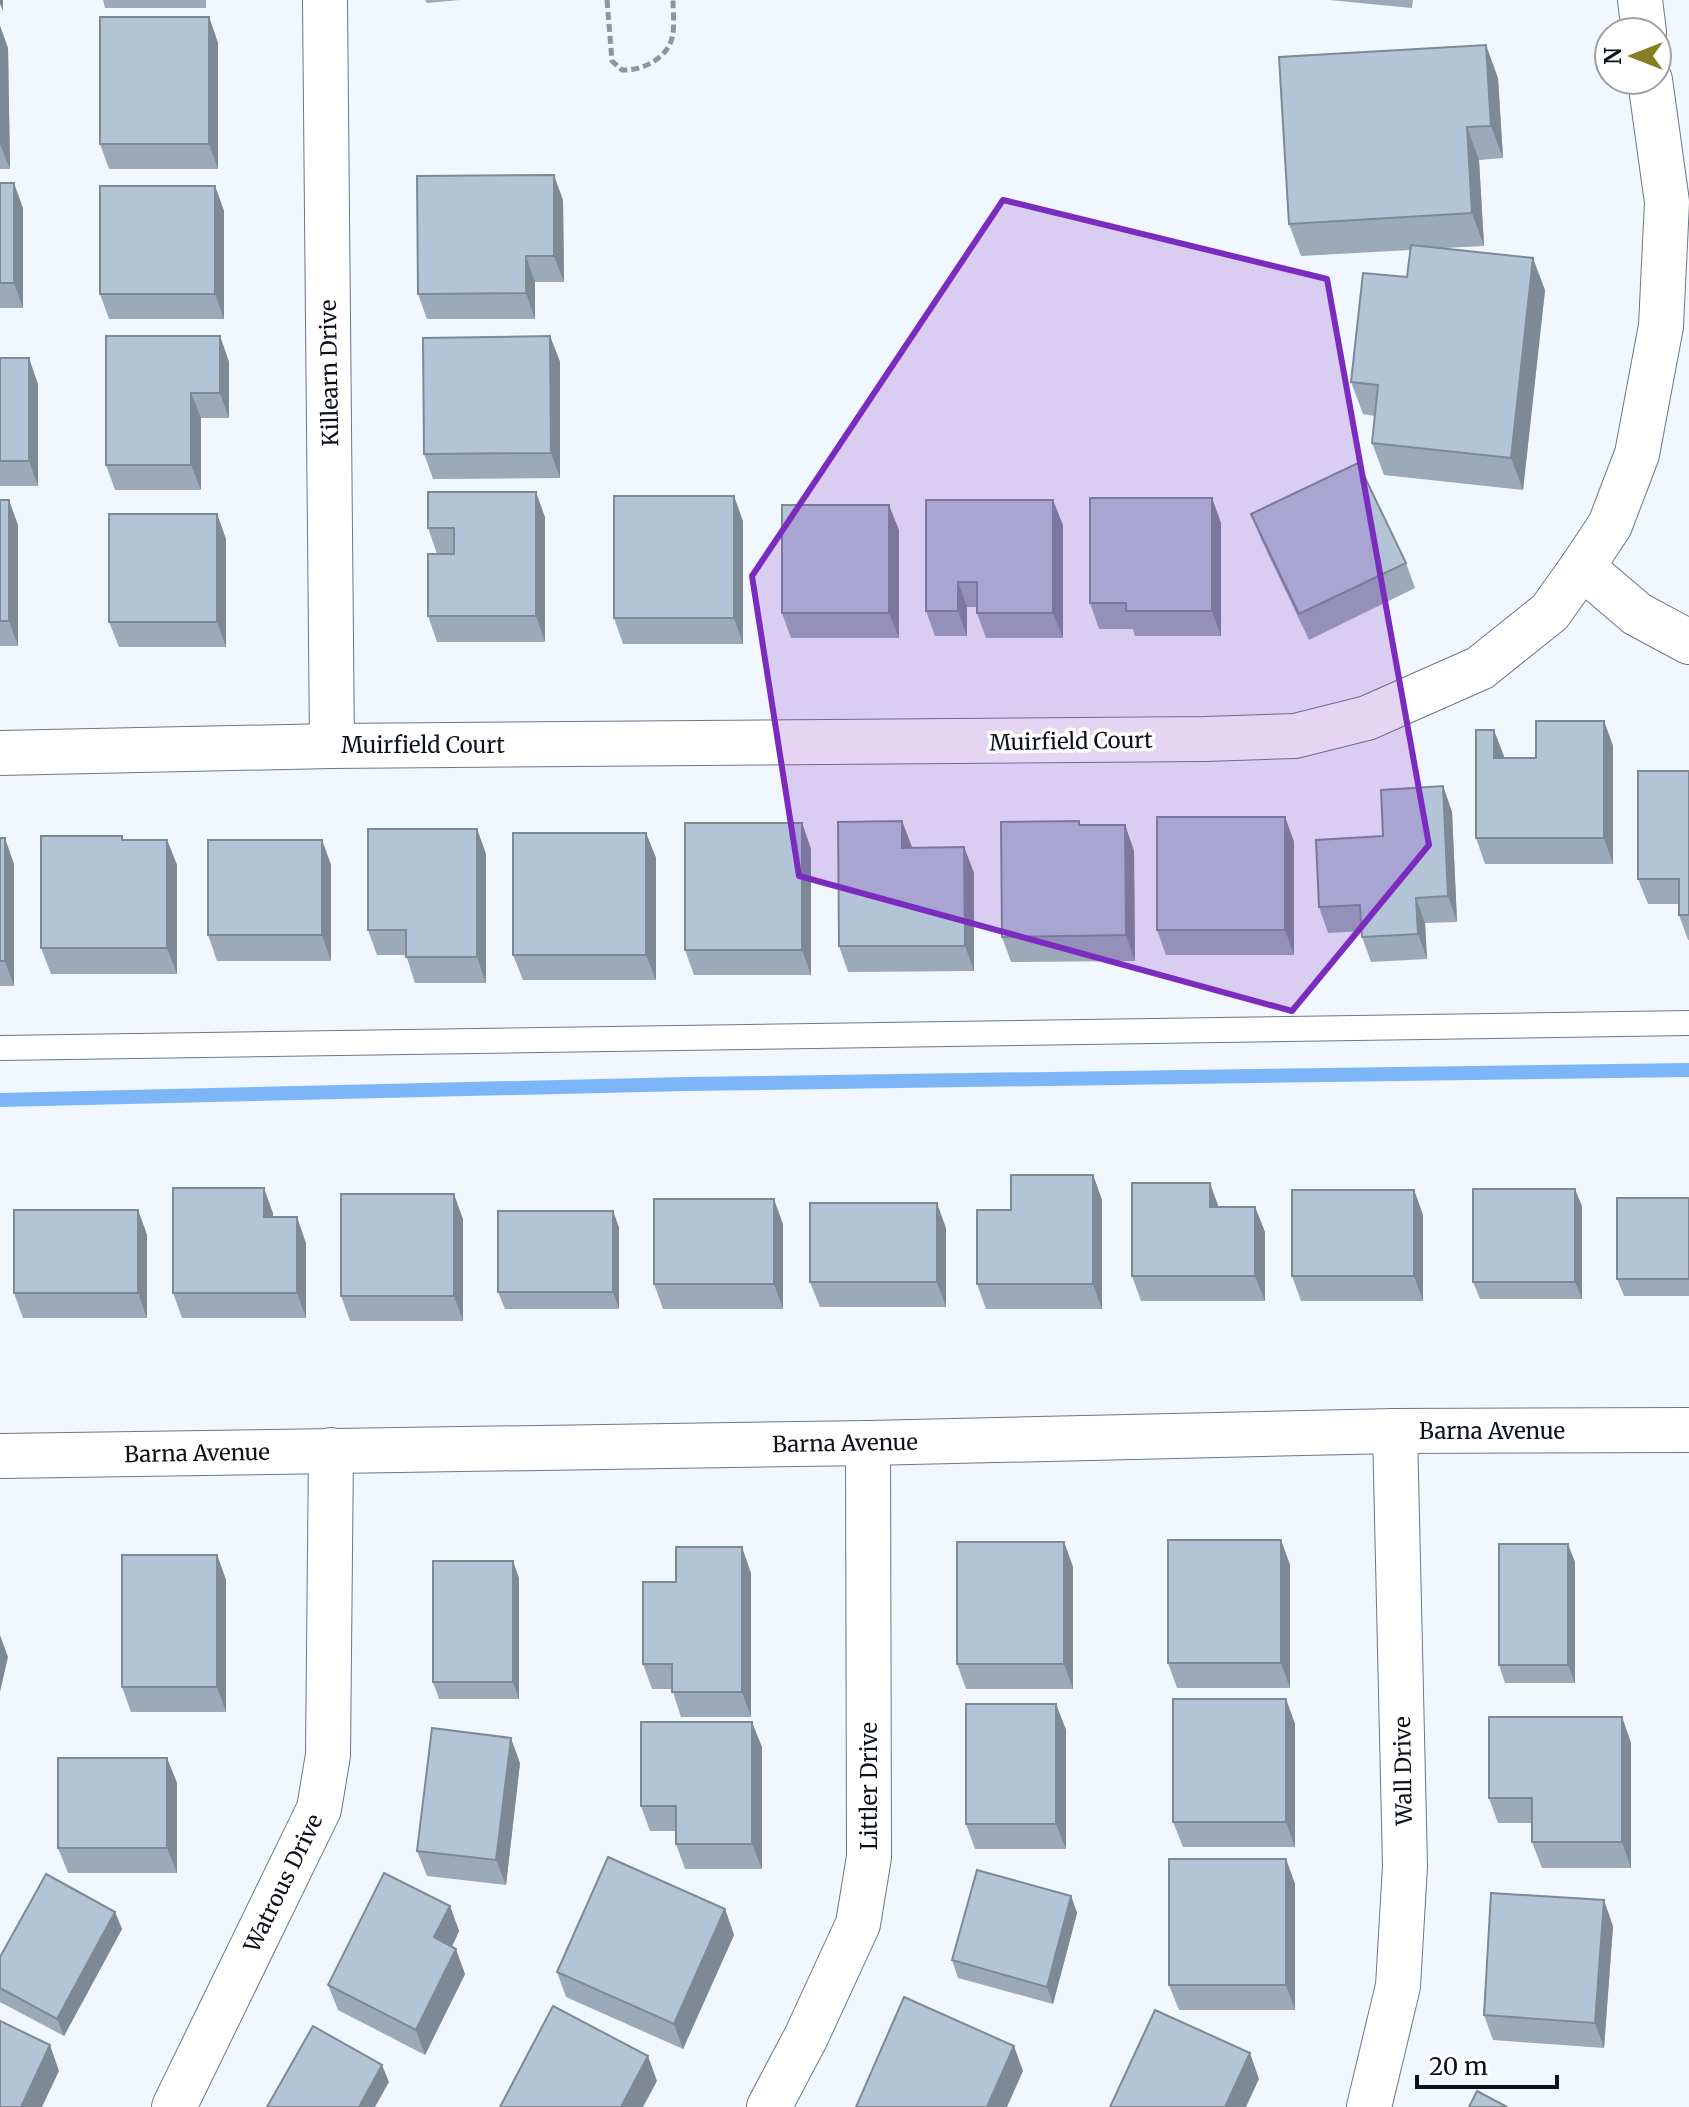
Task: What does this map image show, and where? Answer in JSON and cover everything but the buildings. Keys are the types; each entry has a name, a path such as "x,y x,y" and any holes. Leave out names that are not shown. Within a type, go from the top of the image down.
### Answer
{"street":[{"name":"Killearn Drive","path":"325,0 332,746"},
{"name":"Muirfield Court","path":"0,753 332,746 1008,742 1295,736 1367,718 1480,668 1550,612 1610,525 1637,454 1661,326 1667,202 1652,96"},
{"path":"1582,567 1637,614 1689,642"},
{"name":"Barna Avenue","path":"0,1456 868,1443 1395,1431 1689,1430"},
{"name":"Wall Drive","path":"1369,2107 1398,1986 1405,1866 1395,1431"},
{"name":"Littler Drive","path":"769,2107 806,2037 858,1924 869,1857 868,1443"},
{"name":"Watrous Drive","path":"174,2107 319,1809 328,1755 331,1450"}],"lane":[{"path":"0,1048 1689,1023"}],"path":[{"path":"607,0 612,61 622,70 634,71 669,48 673,35 673,0"}],"highlighted area":[{"path":"1003,200 1327,279 1429,845 1292,1011 799,876 752,576"}],"waterway":[{"path":"0,1100 685,1084 1689,1070"}]}
